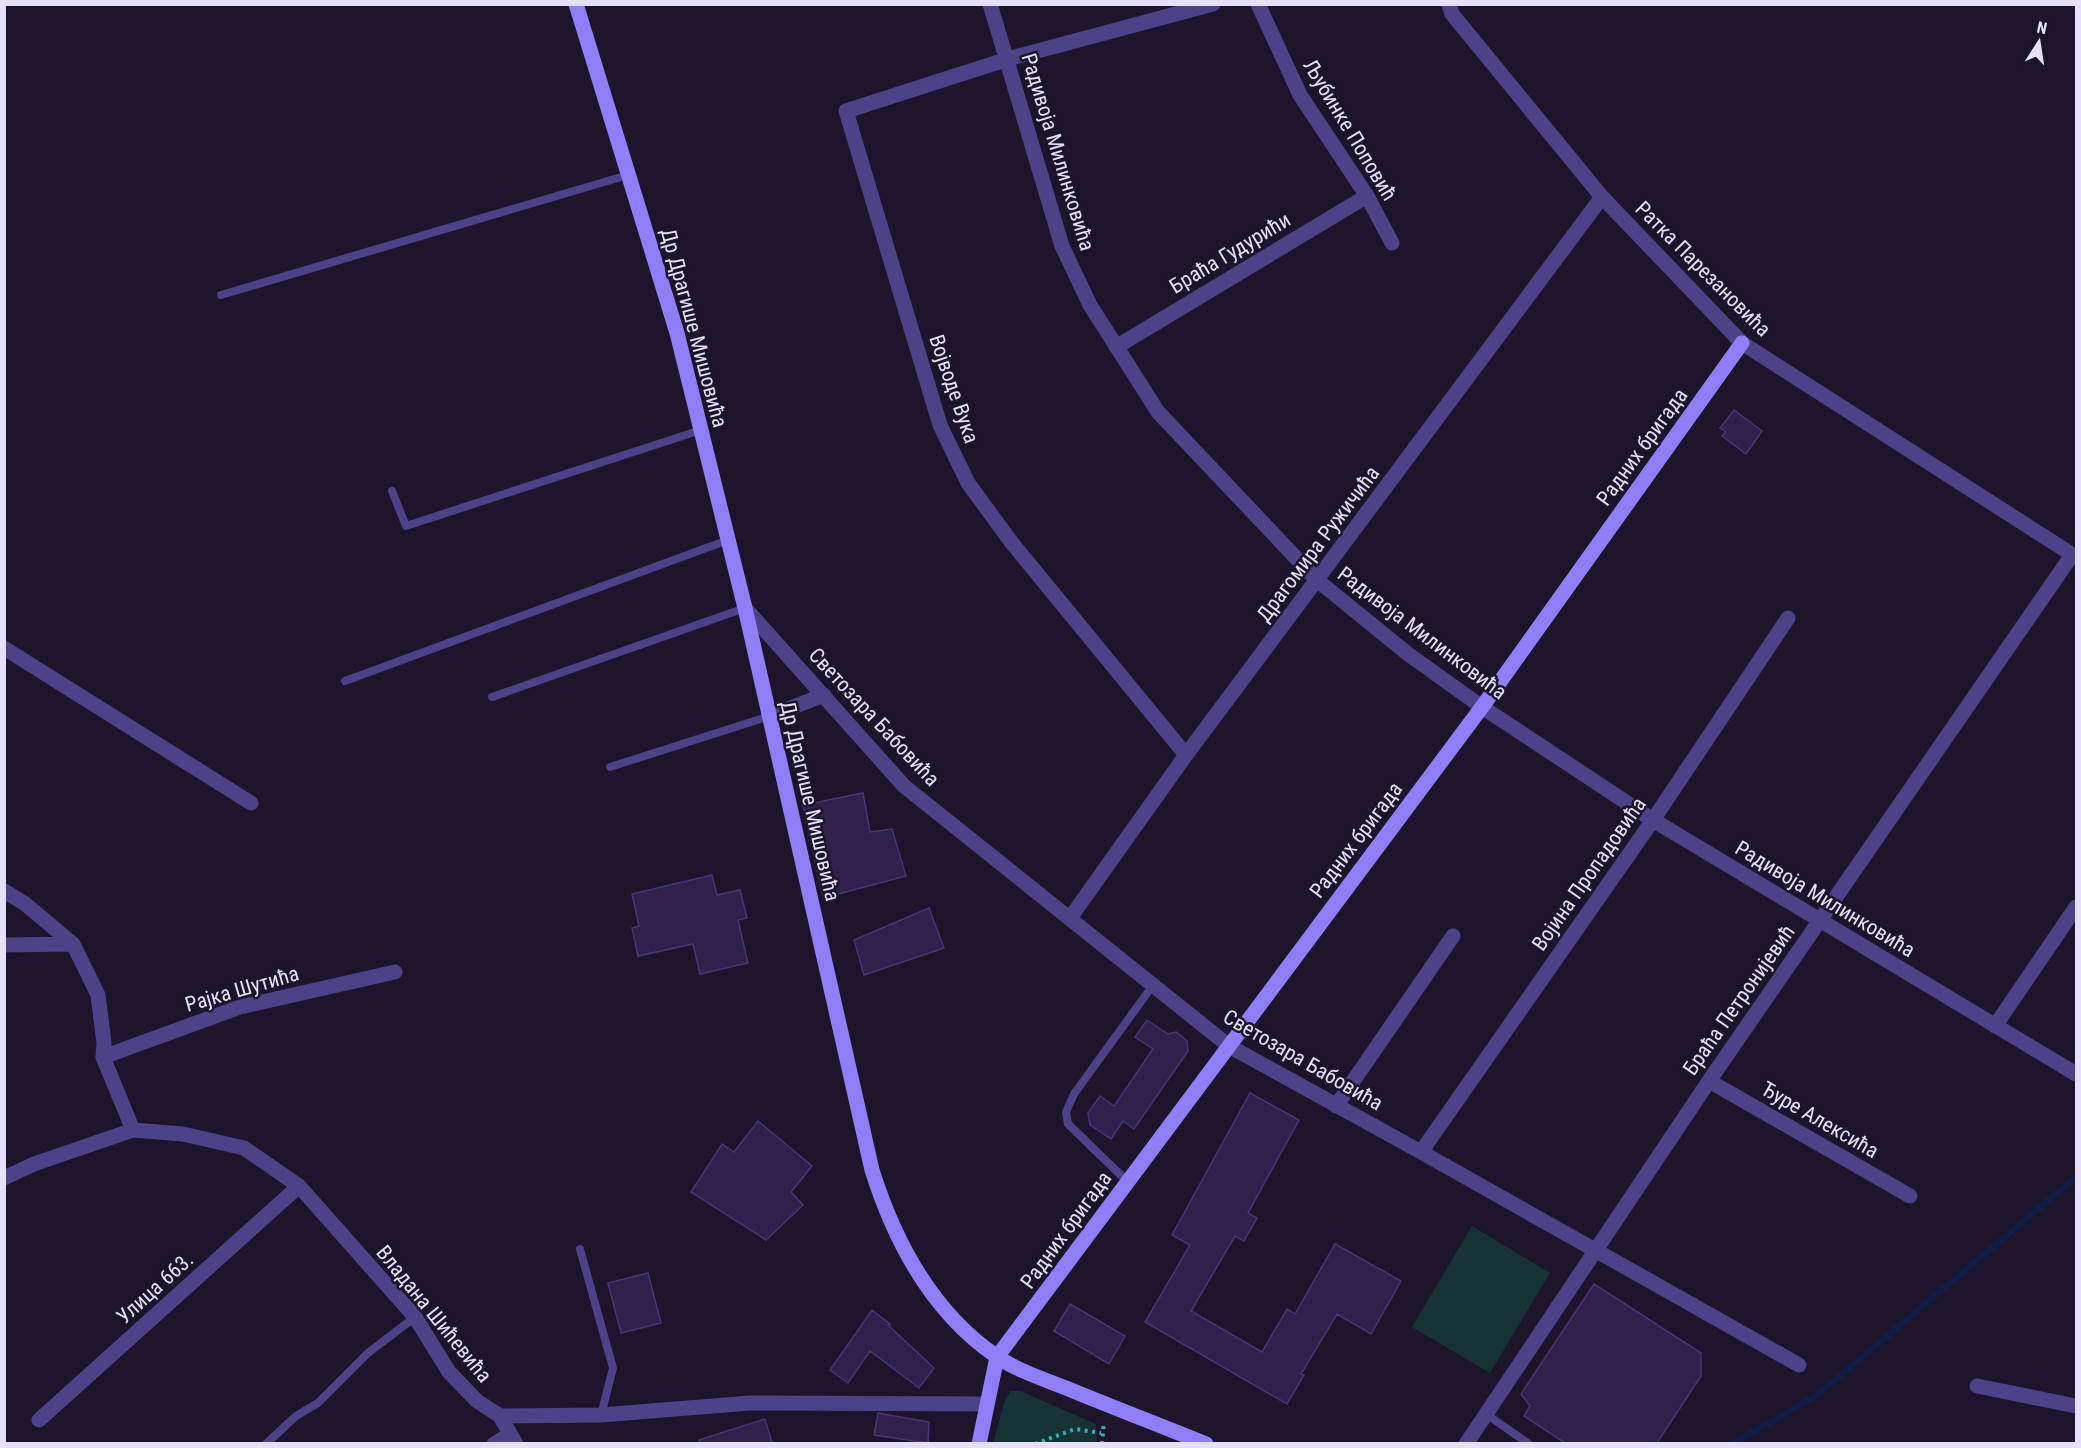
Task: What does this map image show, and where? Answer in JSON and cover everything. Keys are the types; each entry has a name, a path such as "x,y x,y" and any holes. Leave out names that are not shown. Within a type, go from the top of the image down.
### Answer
{"main road":[{"name":"Др Драгише Мишовића","path":"576,4 677,333 745,608 865,1138 881,1199 899,1239 926,1286 955,1320 997,1357 1039,1377 1206,1443"},
{"name":"Радних бригада","path":"997,1357 1482,707 1742,343"},
{"path":"980,1443 997,1357"}],"street":[{"name":"Радивоја Милинковића","path":"990,4 1062,246 1090,305 1158,412 1317,580 1408,654 1482,707 1653,820 2076,1074"},
{"path":"1008,59 1213,4"},
{"name":"Љубинке Поповић","path":"1258,4 1300,94 1367,196 1392,243"},
{"name":"Ратка Парезановића","path":"1449,4 1452,14 1602,197 1742,343 2074,556"},
{"name":"Војводе Вука","path":"1008,59 846,111 940,425 968,483 1012,543 1186,755"},
{"name":"Браћа Гудурићи","path":"1116,347 1367,196"},
{"name":"Драгомира Ружичића","path":"1070,918 1186,755 1602,197"},
{"name":"Браћа Петронијевић","path":"1466,1443 1708,1081 2074,556"},
{"name":"Светозара Бабовића","path":"745,608 904,786 1228,1046 1798,1365"},
{"name":"Војина Пропадовића","path":"1421,1152 1653,820 1788,618"},
{"path":"4,648 250,803"},
{"path":"770,716 824,694"},
{"path":"4,891 24,903 73,944 98,995 104,1042 103,1057 133,1130"},
{"path":"1995,1026 2076,907"},
{"path":"1336,1106 1453,936"},
{"path":"4,945 73,944"},
{"name":"Рајка Шутића","path":"103,1057 240,1007 395,972"},
{"name":"Ђуре Алексића","path":"1708,1081 1910,1196"},
{"name":"Владана Шићевића","path":"4,1178 34,1164 133,1130 183,1134 244,1148 299,1186 415,1317 449,1372 477,1401 500,1416"},
{"name":"Улица 663.","path":"39,1420 299,1186"},
{"path":"1977,1386 2076,1406"},
{"path":"494,1443 513,1439 500,1416 601,1415 750,1403 987,1404"}],"lane":[{"path":"220,295 628,175"},
{"path":"392,491 406,526 701,430"},
{"path":"345,681 728,540"},
{"path":"492,697 745,608"},
{"path":"610,767 770,716"},
{"path":"1128,1182 1068,1124 1066,1112 1074,1094 1153,985"},
{"path":"580,1249 614,1368 601,1415"},
{"path":"266,1443 296,1416 318,1403 368,1353 415,1317"},
{"path":"1486,1414 1529,1443"}],"path":[{"path":"1102,1443 1101,1433 1104,1422"},
{"path":"1035,1443 1075,1429 1101,1433"}],"green space":[{"path":"1472,1226 1550,1273 1490,1373 1412,1327"},
{"path":"1011,1391 1020,1391 1096,1424 1097,1443 993,1443 1005,1400"}],"building":[{"path":"1734,410 1762,431 1746,454 1722,436 1726,432 1720,428"},
{"path":"863,793 870,832 892,829 906,876 823,898 803,805"},
{"path":"712,875 717,895 740,890 747,918 738,920 748,963 700,974 693,944 638,956 632,928 639,926 632,894"},
{"path":"929,908 944,948 864,975 854,940"},
{"path":"1147,1020 1168,1034 1176,1032 1187,1041 1188,1051 1134,1129 1123,1121 1111,1139 1090,1125 1088,1113 1100,1096 1114,1106 1153,1049 1135,1037"},
{"path":"1250,1093 1299,1120 1248,1213 1257,1218 1244,1241 1235,1236 1191,1311 1262,1352 1287,1309 1295,1314 1335,1244 1401,1281 1371,1334 1337,1314 1301,1374 1304,1375 1287,1404 1145,1322 1190,1245 1172,1235"},
{"path":"758,1121 812,1166 791,1192 803,1205 766,1240 691,1192 722,1144 734,1152"},
{"path":"648,1273 661,1323 621,1333 608,1283"},
{"path":"1594,1284 1701,1353 1701,1376 1657,1443 1565,1443 1524,1416 1530,1406 1521,1394"},
{"path":"1070,1304 1125,1336 1109,1364 1054,1331"},
{"path":"872,1310 890,1324 888,1325 934,1368 919,1388 870,1351 848,1383 830,1370"},
{"path":"878,1413 929,1422 928,1443 874,1435"},
{"path":"765,1419 772,1443 700,1443 699,1440"}],"waterway":[{"path":"1732,1444 1816,1396 2076,1177"}]}
